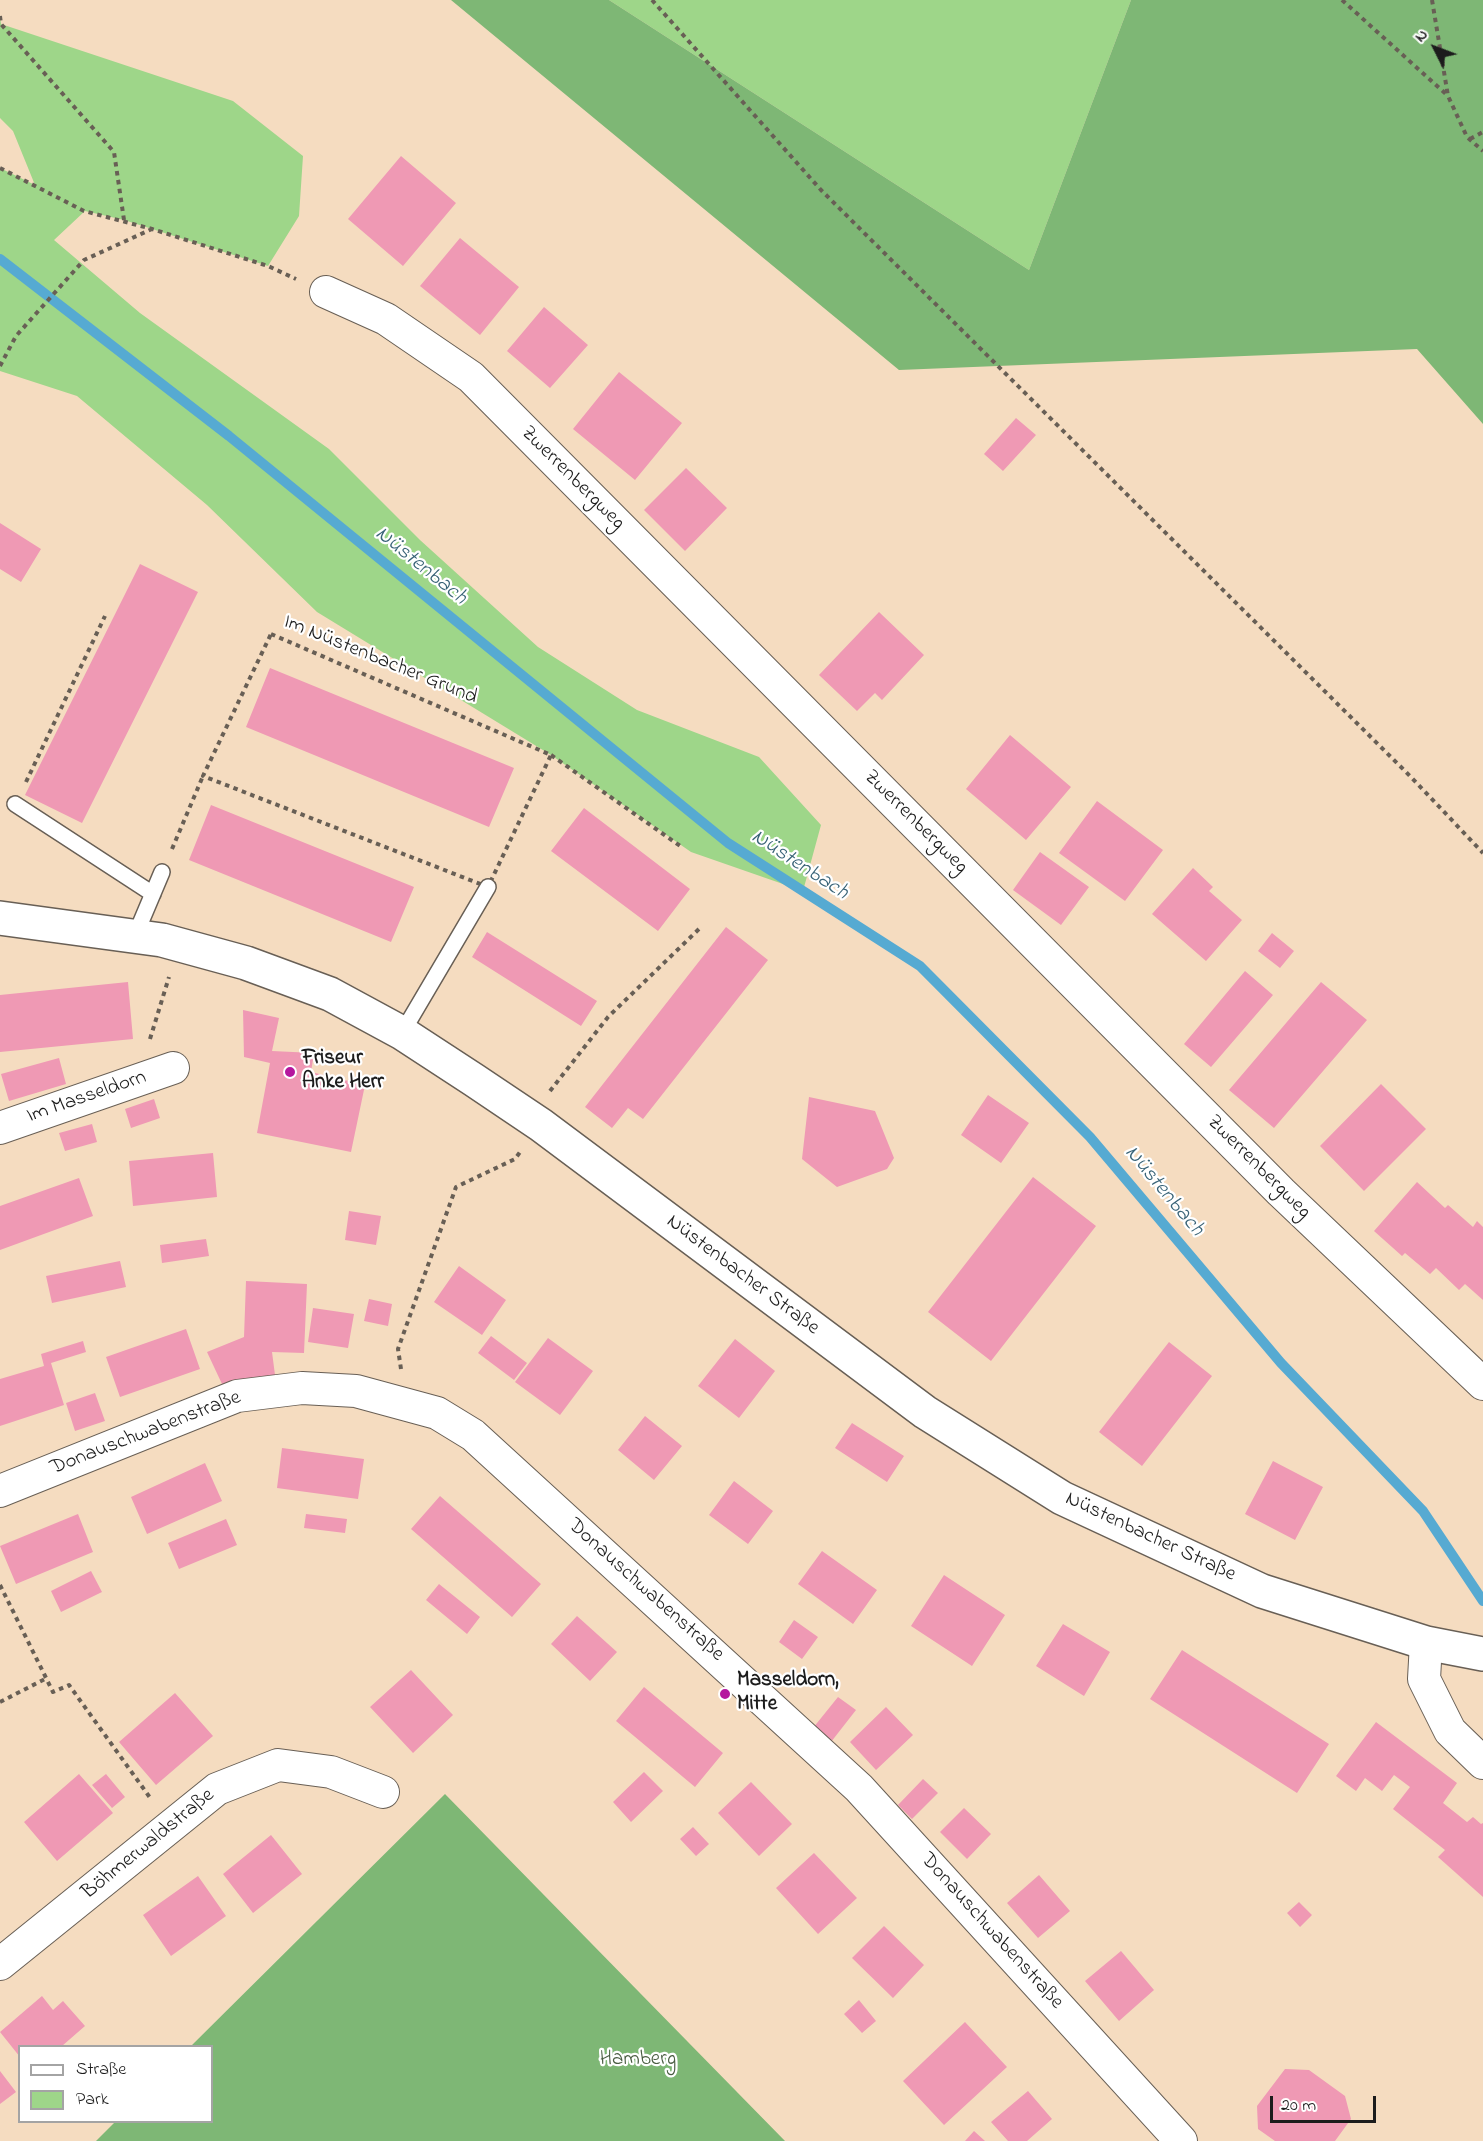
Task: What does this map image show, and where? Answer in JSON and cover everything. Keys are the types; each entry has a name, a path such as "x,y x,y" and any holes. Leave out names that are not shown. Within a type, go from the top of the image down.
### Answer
{"main road":[{"name":"Nüstenbacher Straße","path":"0,918 135,936 179,945 246,963 330,994 402,1033 529,1118 925,1412 1062,1498 1262,1591 1426,1643 1483,1654"}],"street":[{"name":"Zwerrenbergweg","path":"326,292 386,319 471,377 1281,1192 1483,1384"},
{"name":"Im Masseldorn","path":"0,1128 173,1068"},
{"name":"Donauschwabenstraße","path":"0,1491 237,1396 302,1388 356,1391 437,1413 473,1435 860,1788 1181,2141"},
{"path":"1426,1643 1424,1679 1450,1731 1483,1763"},
{"name":"Böhmerwaldstraße","path":"0,1964 217,1789 278,1765 331,1772 383,1792"}],"lane":[{"path":"15,804 153,894"},
{"path":"135,936 162,872"},
{"path":"402,1033 488,887"}],"path":[{"path":"652,0 821,190 1411,777 1483,853"},
{"path":"1342,0 1448,96"},
{"path":"1432,0 1448,96 1470,139 1483,152"},
{"path":"0,16 1,24 114,152 124,220"},
{"path":"1470,139 1483,132"},
{"path":"0,168 84,211 124,220 268,266 326,292"},
{"path":"0,366 16,336 84,260 152,229"},
{"path":"15,804 105,616"},
{"name":"Im Nüstenbacher Grund","path":"162,872 203,776 271,634 551,755 683,848"},
{"path":"203,776 488,887 551,755"},
{"path":"529,1118 608,1017 700,928"},
{"path":"138,1080 179,945"},
{"path":"403,1379 399,1349 456,1187 515,1159"},
{"path":"0,1585 53,1692 69,1684 153,1801"},
{"path":"0,1702 47,1678"}],"green space":[{"path":"451,0 609,0 1029,270 1131,0 1483,0 1483,424 1417,349 899,370"},
{"path":"609,0 1131,0 1029,270"},
{"path":"0,16 1,24 233,101 303,156 299,216 268,266 124,220 85,211 54,240 140,313 329,449 420,540 538,647 637,710 759,757 821,825 803,891 691,852 551,755 317,612 207,505 77,396 0,371 0,168 35,185 13,131 0,118"},
{"name":"Hamberg","path":"445,1794 785,2141 96,2141 114,2123 213,2123 213,2045 192,2045"}],"building":[{"path":"401,156 456,203 403,266 348,219"},
{"path":"460,238 519,287 480,335 420,286"},
{"path":"544,307 588,345 550,388 507,351"},
{"path":"619,372 682,423 635,480 573,429"},
{"path":"1016,418 1036,435 1003,471 984,454"},
{"path":"686,468 727,508 685,551 644,510"},
{"path":"0,523 41,549 21,582 0,569"},
{"path":"140,564 198,592 82,823 25,795"},
{"path":"879,612 924,655 882,700 875,693 857,711 819,675"},
{"path":"270,668 514,768 489,827 246,727"},
{"path":"1010,735 1071,787 1026,840 966,789"},
{"path":"1097,801 1163,850 1125,901 1059,853"},
{"path":"211,805 414,887 391,942 189,860"},
{"path":"584,808 690,889 658,931 551,851"},
{"path":"1040,852 1089,887 1061,925 1013,890"},
{"path":"1193,868 1213,887 1209,891 1242,920 1206,961 1152,914"},
{"path":"726,927 768,960 643,1119 628,1108 612,1128 585,1107"},
{"path":"487,932 597,1001 581,1026 472,957"},
{"path":"1272,933 1294,951 1280,968 1258,951"},
{"path":"1245,971 1273,995 1211,1067 1184,1044"},
{"path":"128,982 133,1039 0,1052 0,995"},
{"path":"1321,982 1367,1020 1274,1128 1229,1090"},
{"path":"243,1010 279,1018 272,1051 314,1053 311,1072 365,1085 351,1152 257,1133 270,1063 244,1057"},
{"path":"59,1058 66,1084 9,1101 1,1074"},
{"path":"1381,1084 1426,1129 1364,1191 1320,1146"},
{"path":"988,1095 1029,1123 1001,1163 961,1135"},
{"path":"809,1097 875,1111 894,1158 887,1169 837,1187 802,1159"},
{"path":"154,1099 160,1118 131,1128 125,1109"},
{"path":"92,1124 97,1142 65,1151 59,1133"},
{"path":"213,1153 217,1197 133,1206 129,1161"},
{"path":"1033,1177 1096,1226 991,1361 928,1312"},
{"path":"79,1178 93,1216 0,1250 0,1206"},
{"path":"1417,1182 1445,1208 1448,1205 1473,1227 1477,1221 1483,1227 1483,1300 1465,1284 1459,1290 1436,1268 1430,1274 1405,1253 1402,1256 1374,1231"},
{"path":"349,1211 381,1216 376,1245 345,1240"},
{"path":"206,1239 209,1256 162,1263 160,1245"},
{"path":"120,1261 126,1287 52,1303 46,1276"},
{"path":"459,1266 506,1300 482,1335 434,1302"},
{"path":"246,1281 307,1284 304,1353 272,1352 275,1375 222,1384 207,1352 244,1337"},
{"path":"369,1299 392,1304 388,1326 364,1321"},
{"path":"313,1308 354,1314 348,1348 308,1342"},
{"path":"186,1329 200,1369 120,1397 106,1357"},
{"path":"491,1336 527,1363 514,1380 478,1353"},
{"path":"548,1338 593,1371 560,1415 515,1382"},
{"path":"735,1339 775,1371 739,1418 698,1386"},
{"path":"83,1341 86,1352 51,1363 64,1405 0,1426 0,1379 44,1366 41,1354"},
{"path":"1169,1342 1212,1376 1142,1466 1099,1432"},
{"path":"95,1393 105,1421 75,1431 66,1403"},
{"path":"645,1416 682,1446 654,1480 618,1450"},
{"path":"852,1423 904,1456 887,1482 835,1448"},
{"path":"282,1448 364,1459 358,1499 277,1488"},
{"path":"1273,1461 1323,1487 1295,1540 1245,1514"},
{"path":"205,1463 222,1501 147,1534 131,1497"},
{"path":"734,1481 773,1511 748,1544 709,1515"},
{"path":"440,1496 541,1584 512,1617 411,1529"},
{"path":"78,1514 93,1552 16,1584 0,1546"},
{"path":"306,1514 347,1519 345,1533 304,1528"},
{"path":"226,1519 237,1545 179,1569 168,1543"},
{"path":"822,1551 877,1590 853,1624 798,1584"},
{"path":"91,1571 102,1592 61,1612 51,1591"},
{"path":"944,1575 1005,1615 972,1666 911,1626"},
{"path":"439,1584 480,1617 467,1634 426,1600"},
{"path":"577,1616 617,1652 590,1681 551,1644"},
{"path":"794,1620 818,1637 802,1659 779,1642"},
{"path":"1063,1624 1110,1652 1084,1696 1036,1666"},
{"path":"1182,1650 1329,1744 1297,1793 1150,1699"},
{"path":"411,1670 453,1715 413,1753 370,1707"},
{"path":"644,1687 723,1753 695,1787 616,1721"},
{"path":"175,1693 213,1736 156,1785 119,1742"},
{"path":"838,1697 856,1710 831,1742 813,1728"},
{"path":"886,1707 913,1735 876,1770 850,1742"},
{"path":"1376,1722 1457,1783 1443,1803 1467,1822 1473,1817 1481,1824 1483,1823 1483,1897 1438,1857 1445,1850 1393,1809 1410,1787 1394,1775 1382,1791 1365,1778 1356,1791 1336,1776"},
{"path":"644,1772 663,1791 631,1822 613,1802"},
{"path":"79,1774 113,1813 57,1861 24,1822"},
{"path":"106,1774 125,1797 112,1808 92,1785"},
{"path":"923,1779 938,1793 912,1819 898,1805"},
{"path":"751,1782 792,1824 759,1856 718,1813"},
{"path":"964,1808 991,1834 967,1859 940,1832"},
{"path":"693,1827 709,1844 696,1856 680,1839"},
{"path":"271,1835 302,1874 253,1913 223,1874"},
{"path":"814,1853 857,1898 818,1934 776,1888"},
{"path":"1039,1875 1070,1911 1038,1938 1007,1903"},
{"path":"198,1876 226,1916 171,1956 143,1915"},
{"path":"1299,1902 1312,1915 1300,1927 1287,1913"},
{"path":"884,1926 924,1965 893,1998 852,1958"},
{"path":"1121,1951 1154,1990 1119,2021 1085,1981"},
{"path":"42,1996 53,2010 63,2001 85,2026 63,2045 18,2045 18,2054 0,2032"},
{"path":"859,2000 876,2021 862,2033 844,2014"},
{"path":"965,2022 1007,2067 944,2125 903,2081"},
{"path":"1285,2069 1309,2070 1345,2096 1351,2119 1335,2141 1275,2141 1258,2129 1257,2106"},
{"path":"0,2071 16,2092 0,2104"},
{"path":"1028,2091 1052,2119 1027,2141 1008,2141 991,2122"},
{"path":"974,2131 985,2141 965,2141"}],"waterway":[{"name":"Nüstenbach","path":"0,259 229,436 728,843 920,966 1090,1137 1281,1363 1423,1511 1483,1601"}],"place":[{"name":"Friseur Anke Herr","path":"290,1072"},
{"name":"Masseldorn, Mitte","path":"725,1694"}]}
